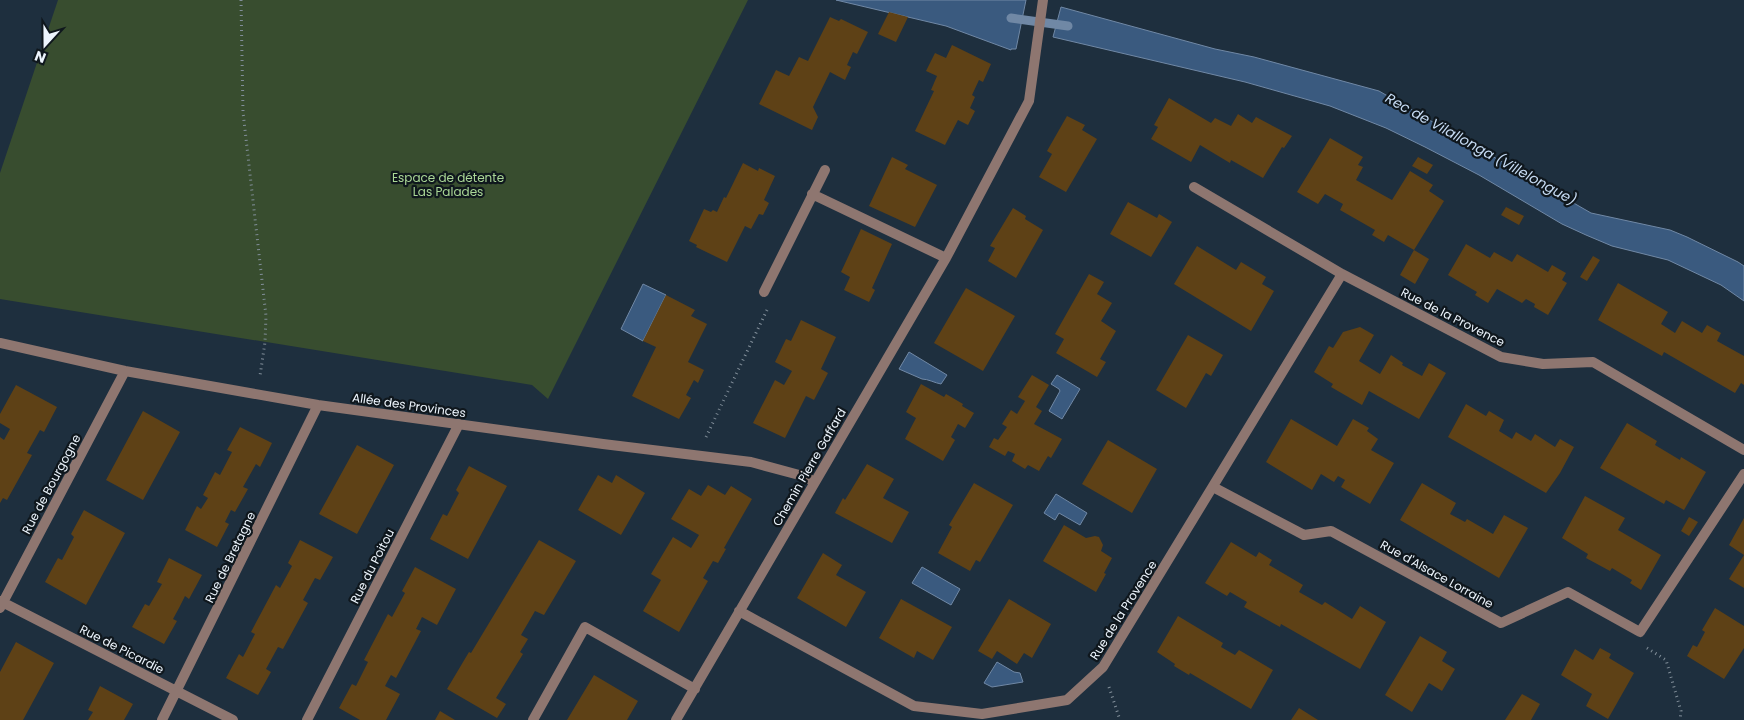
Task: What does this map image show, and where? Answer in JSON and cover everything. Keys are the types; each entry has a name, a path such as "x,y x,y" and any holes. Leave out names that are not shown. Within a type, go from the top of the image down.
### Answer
{"street":[{"name":"Chemin Pierre Gaffard","path":"676,720 946,258 1029,101 1043,0"},
{"path":"764,292 825,170"},
{"name":"Rue de la Provence","path":"1194,186 1342,274 1502,357 1544,364 1593,362 1744,450"},
{"path":"812,194 946,258"},
{"name":"Rue de la Provence","path":"739,611 914,706 982,714 1068,700 1103,667 1342,274"},
{"name":"Allée des Provinces","path":"0,343 125,371 318,405 750,462 803,476 815,482"},
{"name":"Rue de Bourgogne","path":"1,604 125,371"},
{"name":"Rue de Bretagne","path":"162,720 318,405"},
{"name":"Rue du Poitou","path":"307,720 459,424"},
{"path":"1640,632 1744,474"},
{"name":"Rue d'Alsace Lorraine","path":"1213,487 1304,535 1331,530 1501,623 1568,592 1640,632"},
{"name":"Rue de Picardie","path":"1,604 233,720"},
{"path":"533,720 585,627 695,689"}],"path":[{"path":"241,0 243,112 266,316 265,342 258,394"},
{"path":"698,455 771,304"},
{"path":"1640,632 1644,646 1666,660 1681,712 1680,720"},
{"path":"1103,667 1120,720"}],"green space":[{"name":"Espace de détente Las Palades","path":"58,0 748,0 548,399 532,385 0,299 0,173"}],"water":[{"path":"836,0 1026,0 1016,49 1011,50 946,26"},
{"path":"1061,7 1379,91 1591,213 1670,230 1738,262 1744,266 1744,301 1721,285 1668,260 1612,246 1562,224 1479,175 1425,147 1386,128 1330,106 1245,82 1053,37"},
{"path":"643,284 666,295 643,341 621,329"},
{"path":"909,352 947,375 941,384 922,379 899,369"},
{"path":"1057,375 1080,389 1062,419 1049,411 1060,391 1051,384"},
{"path":"1056,494 1087,513 1080,525 1059,513 1055,520 1044,513"},
{"path":"922,567 960,589 951,605 912,583"},
{"path":"997,662 1014,672 1020,673 1023,682 992,687 984,683"}],"building":[{"path":"889,12 908,17 896,42 878,34"},
{"path":"830,17 839,21 841,19 868,32 857,54 853,52 847,65 851,67 845,80 830,72 813,107 818,117 812,130 759,104 776,70 789,76 799,57 808,61"},
{"path":"952,45 991,64 983,82 979,80 972,95 975,97 970,108 975,111 968,125 958,120 945,145 915,131 934,91 931,90 937,76 926,71 935,53 946,58"},
{"path":"1169,98 1211,123 1215,118 1231,126 1238,114 1252,123 1256,117 1292,136 1284,148 1282,147 1263,178 1231,160 1230,163 1200,145 1191,162 1151,139 1158,127 1154,125"},
{"path":"1067,116 1085,125 1082,130 1097,139 1066,192 1039,177 1052,154 1047,151"},
{"path":"1330,138 1363,157 1358,165 1363,167 1356,180 1392,200 1410,171 1433,185 1429,191 1444,201 1414,250 1388,235 1384,242 1372,235 1375,230 1340,210 1343,204 1325,194 1318,204 1297,192"},
{"path":"892,157 908,165 905,169 937,185 915,227 869,206"},
{"path":"1418,157 1433,165 1427,174 1412,166"},
{"path":"743,163 758,171 759,168 775,176 764,200 769,203 763,215 759,214 751,229 745,226 727,262 696,247 697,245 689,241 704,209 717,212"},
{"path":"1128,202 1157,218 1159,214 1172,222 1151,257 1110,234"},
{"path":"1506,207 1524,216 1519,225 1501,215"},
{"path":"1013,208 1026,216 1025,219 1043,230 1016,278 988,261 995,248 990,246"},
{"path":"861,229 892,244 872,288 875,290 869,302 844,290 850,277 841,272"},
{"path":"1466,244 1490,258 1494,252 1512,262 1517,254 1548,272 1552,265 1566,273 1562,280 1567,283 1548,315 1534,307 1535,304 1526,299 1522,303 1497,289 1488,303 1475,295 1477,292 1448,275"},
{"path":"1197,246 1236,270 1241,262 1266,277 1262,284 1274,291 1251,331 1174,284"},
{"path":"1414,250 1429,259 1415,284 1400,275"},
{"path":"1593,256 1600,260 1587,281 1580,277"},
{"path":"1089,274 1104,282 1097,294 1112,303 1101,321 1116,331 1100,359 1106,362 1097,377 1056,353 1064,339 1055,334"},
{"path":"1618,283 1668,312 1661,324 1675,333 1682,321 1702,333 1707,325 1721,333 1717,341 1744,356 1744,385 1741,383 1735,393 1664,352 1662,356 1598,320"},
{"path":"966,288 1015,316 983,371 934,343"},
{"path":"666,295 695,310 691,316 707,324 688,362 704,370 698,383 694,380 686,395 691,398 679,419 632,396 656,347 643,341"},
{"path":"801,320 836,337 821,369 828,373 814,400 806,396 785,438 753,423 775,380 784,385 792,371 775,362 786,339 791,341"},
{"path":"1360,327 1374,335 1359,361 1380,374 1391,355 1403,363 1402,365 1422,376 1429,363 1446,373 1419,419 1369,391 1362,405 1331,387 1333,384 1314,372 1329,346 1333,348 1343,332"},
{"path":"1188,335 1223,355 1211,376 1206,373 1186,408 1156,390"},
{"path":"1032,375 1049,385 1036,407 1042,411 1034,424 1062,439 1051,458 1048,456 1039,471 1028,465 1025,469 1012,461 1015,454 1008,451 1005,456 989,447 994,438 998,440 1007,427 1002,424 1011,410 1017,414 1025,401 1018,397"},
{"path":"921,384 944,397 946,394 974,413 965,428 958,424 951,437 955,440 943,461 905,439 916,418 906,412"},
{"path":"16,385 57,407 44,432 40,430 27,453 32,455 7,500 3,498 0,503 0,437 4,440 10,429 0,423 0,414"},
{"path":"1466,404 1486,416 1489,411 1504,420 1499,431 1512,439 1516,432 1531,441 1535,434 1555,447 1560,439 1574,447 1560,473 1546,493 1448,437"},
{"path":"143,411 180,432 143,500 106,480"},
{"path":"1291,419 1337,446 1353,419 1369,428 1367,431 1378,439 1371,450 1394,463 1370,504 1341,487 1345,480 1338,476 1334,482 1321,474 1312,490 1266,462"},
{"path":"1627,423 1657,441 1655,445 1680,460 1681,457 1706,472 1684,510 1666,500 1664,504 1600,468"},
{"path":"240,427 272,443 260,467 256,464 243,487 248,489 235,512 231,510 225,522 229,524 217,547 185,530 197,506 201,509 208,498 203,495 215,472 220,475 232,452 227,450"},
{"path":"1108,440 1157,469 1132,513 1082,484"},
{"path":"357,445 394,465 357,534 319,514"},
{"path":"867,464 894,479 883,498 909,512 892,543 835,513 843,498 845,500"},
{"path":"469,466 507,486 468,559 430,539 443,514 447,516 459,493 456,490"},
{"path":"598,475 612,483 616,475 645,493 621,535 578,510"},
{"path":"974,483 1013,505 980,562 976,560 970,571 938,553 952,527 949,525"},
{"path":"1422,483 1456,503 1450,514 1465,522 1467,519 1493,534 1504,515 1528,528 1499,578 1400,520"},
{"path":"708,485 725,495 731,486 752,499 724,548 726,549 718,563 713,561 703,578 708,581 679,632 643,611 661,580 651,574 673,537 691,548 699,535 671,519 689,489 701,496"},
{"path":"1585,496 1625,518 1618,530 1661,555 1641,590 1630,583 1632,580 1612,568 1610,571 1586,558 1588,554 1562,538"},
{"path":"84,510 125,533 86,605 45,582 58,558 62,560 74,537 71,534"},
{"path":"1689,517 1698,522 1689,536 1681,531"},
{"path":"1744,518 1744,555 1729,545"},
{"path":"1064,525 1086,538 1099,537 1103,545 1101,551 1112,558 1096,592 1043,561"},
{"path":"300,540 333,557 320,580 315,578 303,600 308,603 283,649 278,647 266,669 271,672 258,695 226,678 239,654 243,657 255,634 251,632 276,585 280,588 292,566 288,563"},
{"path":"539,540 576,561 544,615 535,611 521,635 528,639 520,652 523,654 496,698 506,704 497,718 447,689 469,652 471,653"},
{"path":"1231,542 1256,557 1259,552 1272,560 1269,565 1303,585 1299,592 1322,605 1325,602 1352,619 1360,606 1386,622 1360,669 1281,624 1280,627 1244,607 1247,602 1230,592 1227,596 1205,583"},
{"path":"823,553 842,565 836,575 866,592 846,627 797,598"},
{"path":"1744,555 1744,588 1729,579"},
{"path":"169,558 202,575 189,599 185,596 173,619 177,621 164,644 132,627 145,604 149,606 162,584 157,582"},
{"path":"415,567 456,589 437,625 422,617 416,629 421,631 396,678 391,675 385,686 400,694 386,720 360,720 339,708 352,684 356,686 368,662 364,660 388,614 392,617 405,593 402,591"},
{"path":"901,599 952,627 933,660 917,651 914,658 879,638"},
{"path":"1009,599 1051,624 1032,658 1024,653 1017,664 997,651 992,659 978,651"},
{"path":"1715,608 1744,626 1744,648 1724,679 1687,656 1693,645 1697,647 1705,632 1702,630"},
{"path":"1178,616 1223,643 1221,647 1235,655 1239,650 1273,670 1251,709 1190,673 1189,675 1174,666 1175,664 1157,652"},
{"path":"1420,636 1447,652 1442,661 1455,669 1442,691 1429,683 1412,712 1385,695"},
{"path":"16,642 54,663 23,720 0,720 0,672"},
{"path":"1600,648 1611,654 1609,658 1634,673 1608,719 1586,706 1592,694 1561,675 1575,649 1593,660"},
{"path":"594,675 638,701 627,720 567,720"},
{"path":"100,686 133,704 124,720 88,720 93,712 88,710"},
{"path":"1522,694 1540,704 1531,720 1505,720"},
{"path":"1299,708 1318,720 1291,720"},
{"path":"440,711 455,720 435,720"}],"waterway":[{"name":"Rec de Vilallonga (Villelongue)","path":"1011,18 1068,26"}]}
